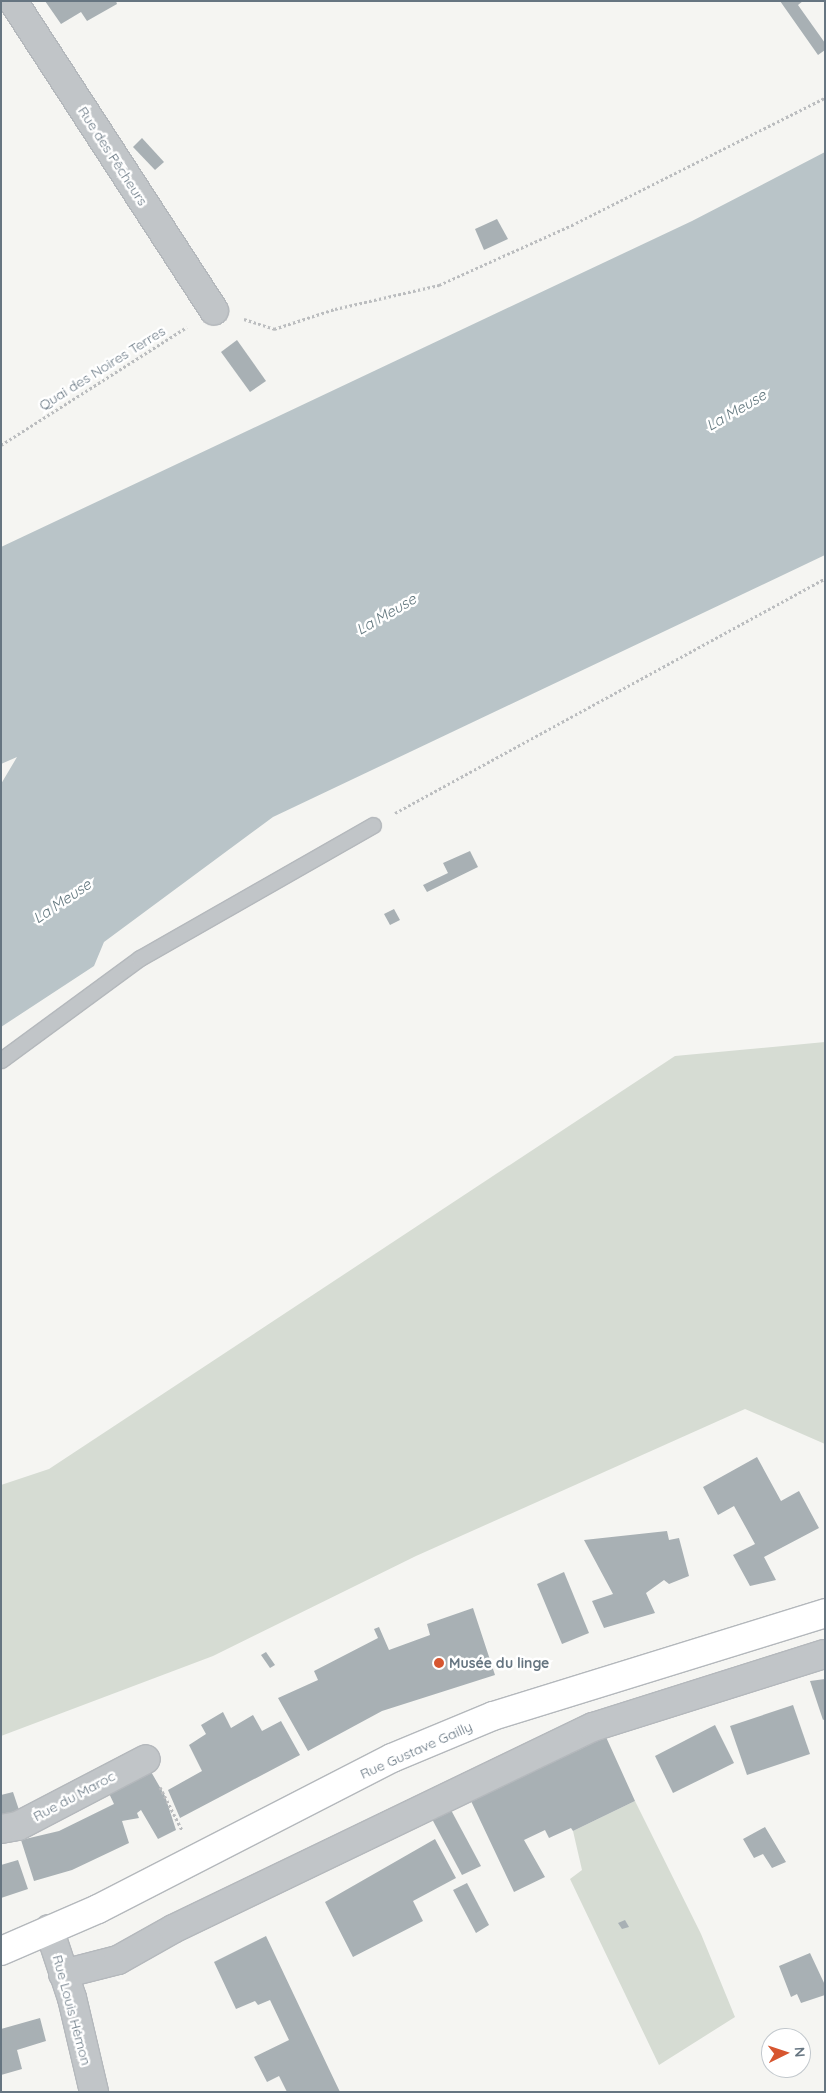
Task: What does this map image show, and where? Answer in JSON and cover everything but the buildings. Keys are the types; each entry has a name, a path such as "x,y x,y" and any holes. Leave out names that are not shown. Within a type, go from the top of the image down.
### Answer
{"street":[{"name":"Rue des Pêcheurs","path":"12,1 214,310"},
{"name":"Rue Gustave Gailly","path":"1,1951 98,1909 392,1758 493,1716 825,1613"},
{"path":"63,1974 118,1960 145,1945 593,1727 825,1654"},
{"name":"Rue du Maroc","path":"1,1829 18,1826 146,1759"},
{"name":"Rue Louis Hémon","path":"49,1929 63,1974 94,2092"}],"lane":[{"path":"1,1060 140,958 373,825"}],"path":[{"path":"214,310 274,329 335,309 439,285 576,223 825,98"},
{"name":"Quai des Noires Terres","path":"1,444 214,310"},
{"path":"373,825 825,579"},
{"path":"146,1759 196,1858"}],"shaded area":[{"path":"825,1042 825,1444 745,1409 416,1556 213,1656 1,1736 1,1485 49,1469 675,1056"},
{"path":"635,1801 701,1934 735,2017 659,2065 570,1879 582,1870 573,1831"}],"water":[{"name":"La Meuse","path":"825,152 825,555 273,817 104,942 94,966 1,1027 1,784 17,757 1,764 1,547 692,221"}],"place":[{"name":"Musée du linge","path":"439,1663"}]}
